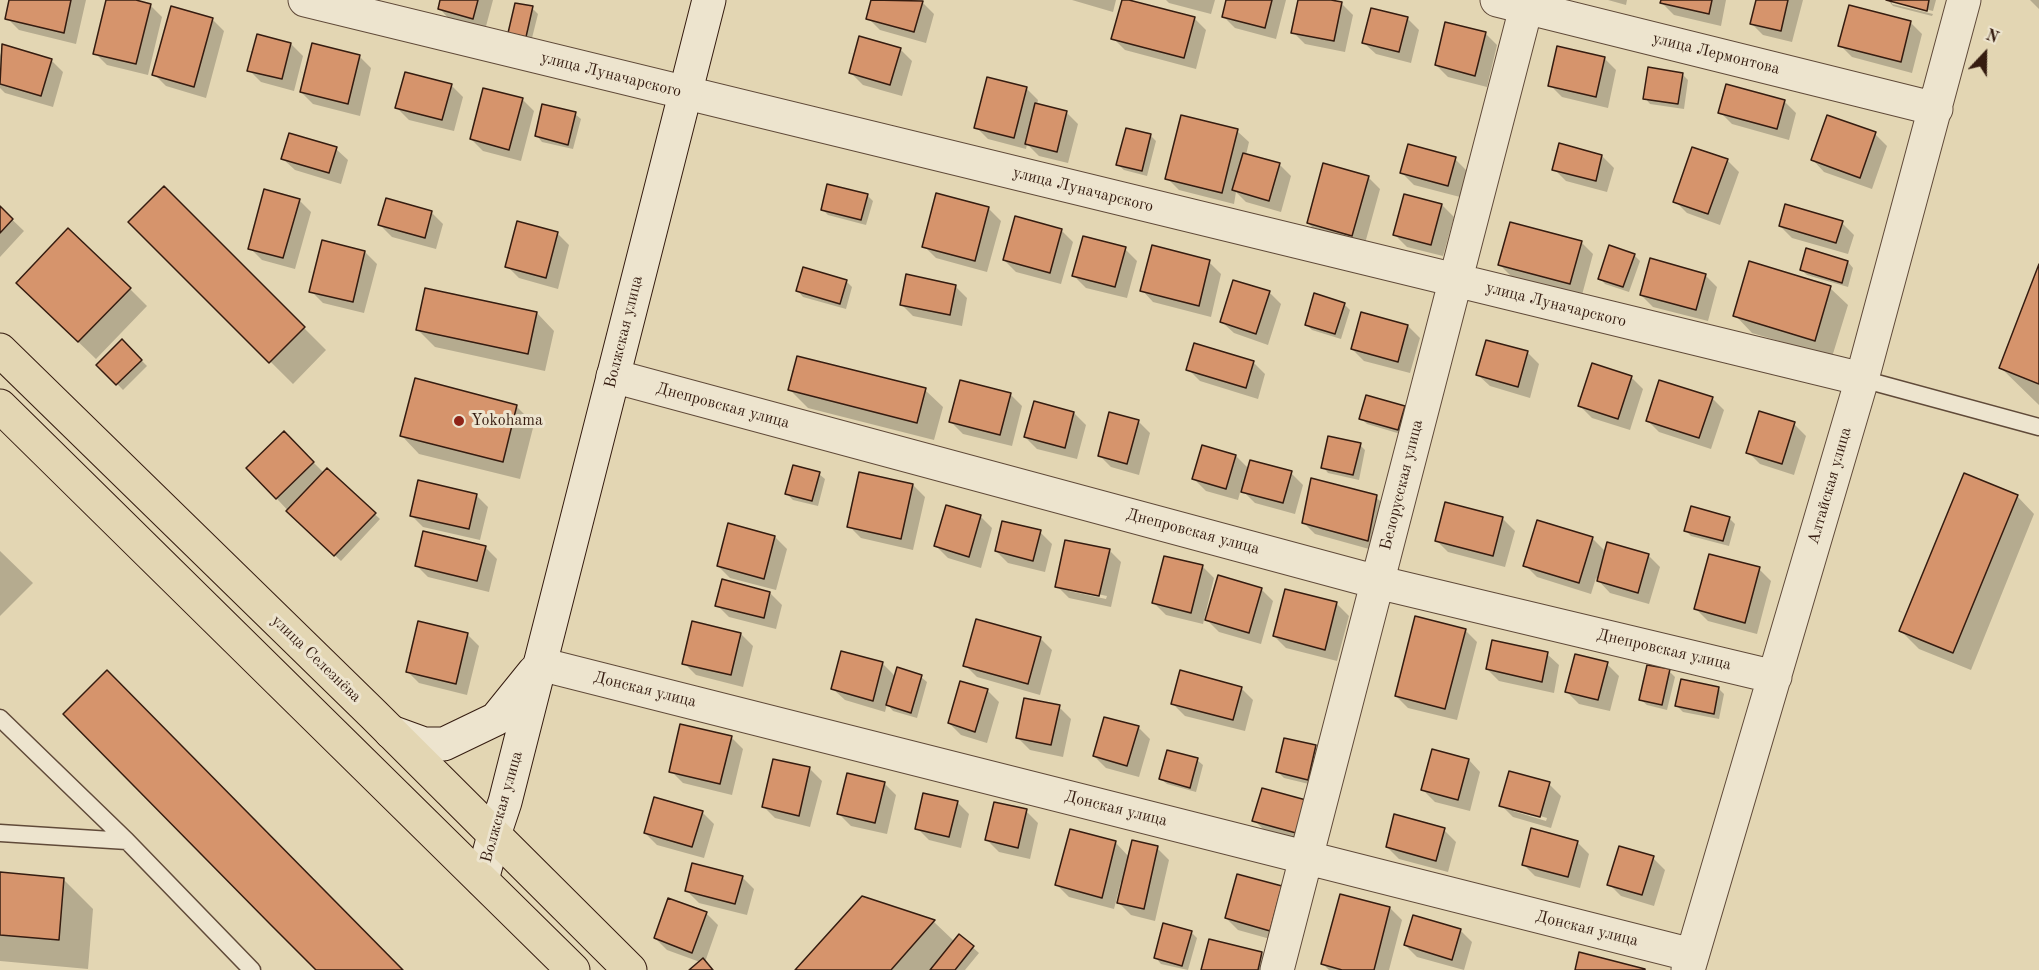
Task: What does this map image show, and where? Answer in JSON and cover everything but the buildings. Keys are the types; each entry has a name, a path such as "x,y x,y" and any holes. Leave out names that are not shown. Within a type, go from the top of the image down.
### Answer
{"main road":[{"name":"улица Селезнёва","path":"0,350 391,732 630,970"},
{"path":"0,405 573,970"}],"street":[{"name":"улица Луначарского","path":"305,0 1862,380"},
{"name":"Волжская улица","path":"482,880 505,802 709,0"},
{"name":"Алтайская улица","path":"1690,963 1862,380 1964,0"},
{"name":"улица Лермонтова","path":"1517,2 1936,109"},
{"name":"Белорусская улица","path":"1277,970 1455,280 1517,2"},
{"name":"Днепровская улица","path":"613,376 1377,582 1775,677"},
{"name":"Волжская улица","path":"391,732 424,744 444,744 496,719 540,664"},
{"name":"Донская улица","path":"540,664 1306,857 1690,963"}],"lane":[{"path":"1862,380 2039,427"},
{"path":"0,718 127,841 252,970"},
{"path":"0,833 127,841"}],"place":[{"name":"Yokohama","path":"459,421"}]}
